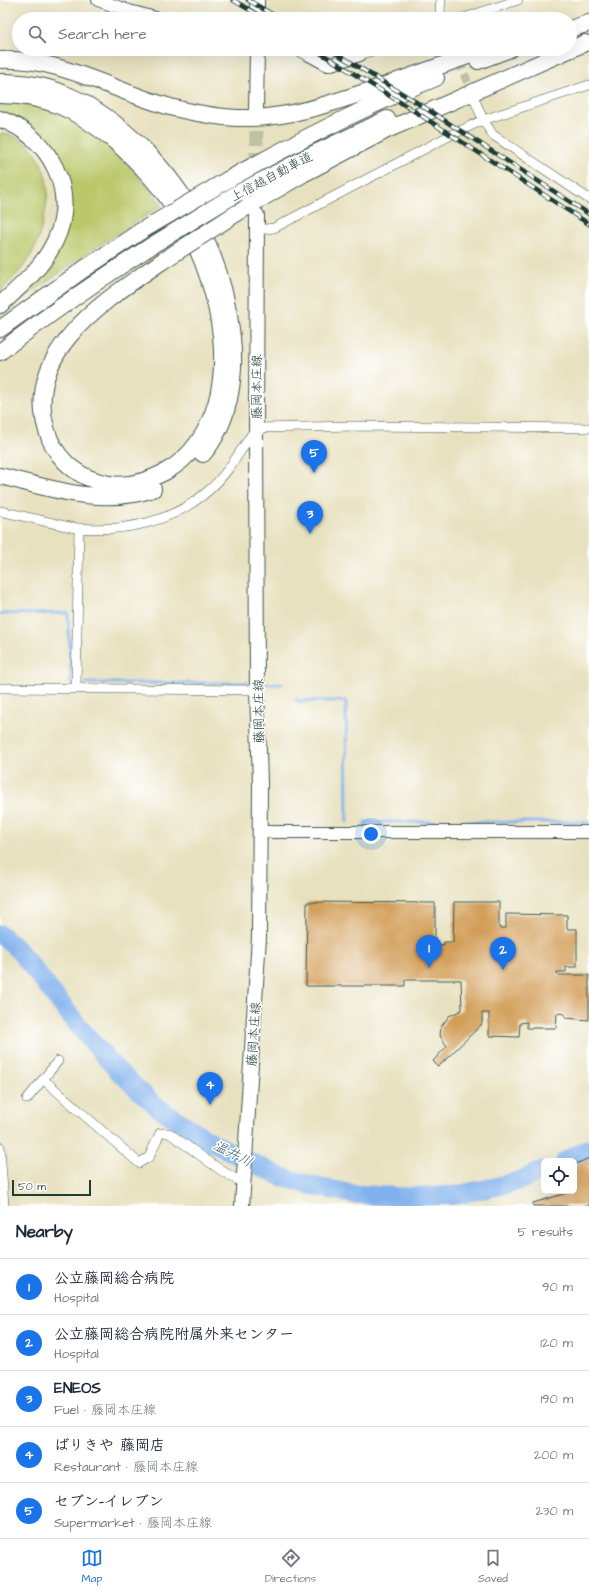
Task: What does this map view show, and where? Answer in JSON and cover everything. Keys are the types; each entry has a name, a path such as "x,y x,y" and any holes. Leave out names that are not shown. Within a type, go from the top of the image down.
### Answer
{"highway":[{"path":"577,18 589,15"},
{"path":"577,26 589,22"},
{"path":"0,60 22,61 55,67 152,101 180,109 212,116 251,118 290,114 335,102 468,56"},
{"name":"上信越自動車道","path":"0,329 84,269 141,231 229,178 294,143 358,112 421,84 492,56"},
{"name":"上信越自動車道","path":"0,352 35,324 93,283 236,194 307,157 427,101 507,70 548,56"},
{"path":"0,95 30,97 66,109 90,122 134,160 158,187 184,223 193,241 198,252 216,307 222,349 221,384 213,413 201,439 181,461 169,470 142,482 112,485 98,482 80,474 64,462 55,450 49,438 43,413 43,399 46,379 54,358 80,323 107,300 161,262 193,241 237,213 303,174 387,130 555,56"},
{"path":"0,82 34,85 64,94 83,102 99,112 130,137 170,179 197,220 215,261 228,309 234,361 230,392 216,436 196,460 172,480 158,487 127,496 96,496 57,490 0,476"},
{"path":"0,119 12,123 33,138 50,157 60,179 63,205 60,229 55,241 40,265 19,289 0,305"},
{"path":"0,125 18,130 33,138"}],"main road":[{"path":"256,0 257,12"},
{"path":"256,110 257,56"},
{"name":"藤岡本庄線","path":"242,1206 259,937 260,832 257,690 256,428 257,215"}],"street":[{"path":"98,0 132,12"},
{"path":"440,12 441,0"},
{"path":"482,12 518,0"},
{"path":"311,56 328,65 357,56"},
{"path":"257,230 274,228 447,137 483,120 589,85"},
{"path":"474,98 483,120 493,135 589,200"},
{"path":"0,511 79,528 103,529 132,527 158,520 182,509 208,491 228,468 256,428 326,426 589,428"},
{"path":"76,688 79,528"},
{"path":"0,688 257,690"},
{"path":"260,832 589,832"},
{"path":"27,1099 58,1062"},
{"path":"44,1080 139,1163 150,1158 160,1133 169,1133 222,1172 244,1178"},
{"path":"0,1147 4,1206"}],"green space":[{"path":"0,101 26,104 50,111 72,121 93,134 112,149 146,185 162,205 83,256 0,315 22,295 71,207 69,180 61,160 49,141 31,125 14,116 0,112"},
{"path":"0,133 19,139 33,150 38,157 45,175 47,195 41,228 33,251 14,278 0,292"}],"building":[{"path":"307,902 435,903 435,944 444,945 444,942 453,942 454,902 499,902 499,928 506,928 506,914 567,915 567,929 577,929 577,967 566,967 566,972 557,972 557,975 589,975 589,1020 565,1018 565,1014 557,1013 556,1028 527,1028 527,1022 520,1023 519,1037 489,1036 489,1013 482,1013 482,1024 438,1067 433,1061 447,1046 440,1036 441,1027 449,1016 462,1010 461,980 405,980 405,986 306,986"},
{"path":"589,1158 589,1206 533,1206 533,1203 564,1194 577,1194 577,1164"}],"waterway":[{"path":"0,614 68,613 71,683"},
{"path":"86,683 247,683"},
{"path":"266,684 282,684"},
{"path":"296,699 299,701 346,701 347,822"},
{"path":"365,822 589,822"},
{"name":"温井川","path":"0,934 20,952 80,1028 116,1069 157,1107 213,1143 279,1176 309,1185 353,1194 404,1197 456,1195 516,1182 541,1171"},
{"name":"温井川","path":"571,1158 589,1148"}],"tunnel":[{"path":"457,56 473,96"},
{"path":"256,110 257,193"}],"railway":[{"path":"233,0 253,12"},
{"path":"248,0 268,12"},
{"path":"325,56 411,109 589,224"},
{"path":"340,56 416,102 589,214"}],"place":[{"name":"セブン-イレブン","path":"314,473"},
{"name":"ENEOS","path":"310,534"},
{"name":"公立藤岡総合病院","path":"429,968"},
{"name":"公立藤岡総合病院附属外来センター","path":"503,970"},
{"name":"ばりきや 藤岡店","path":"210,1105"}]}
